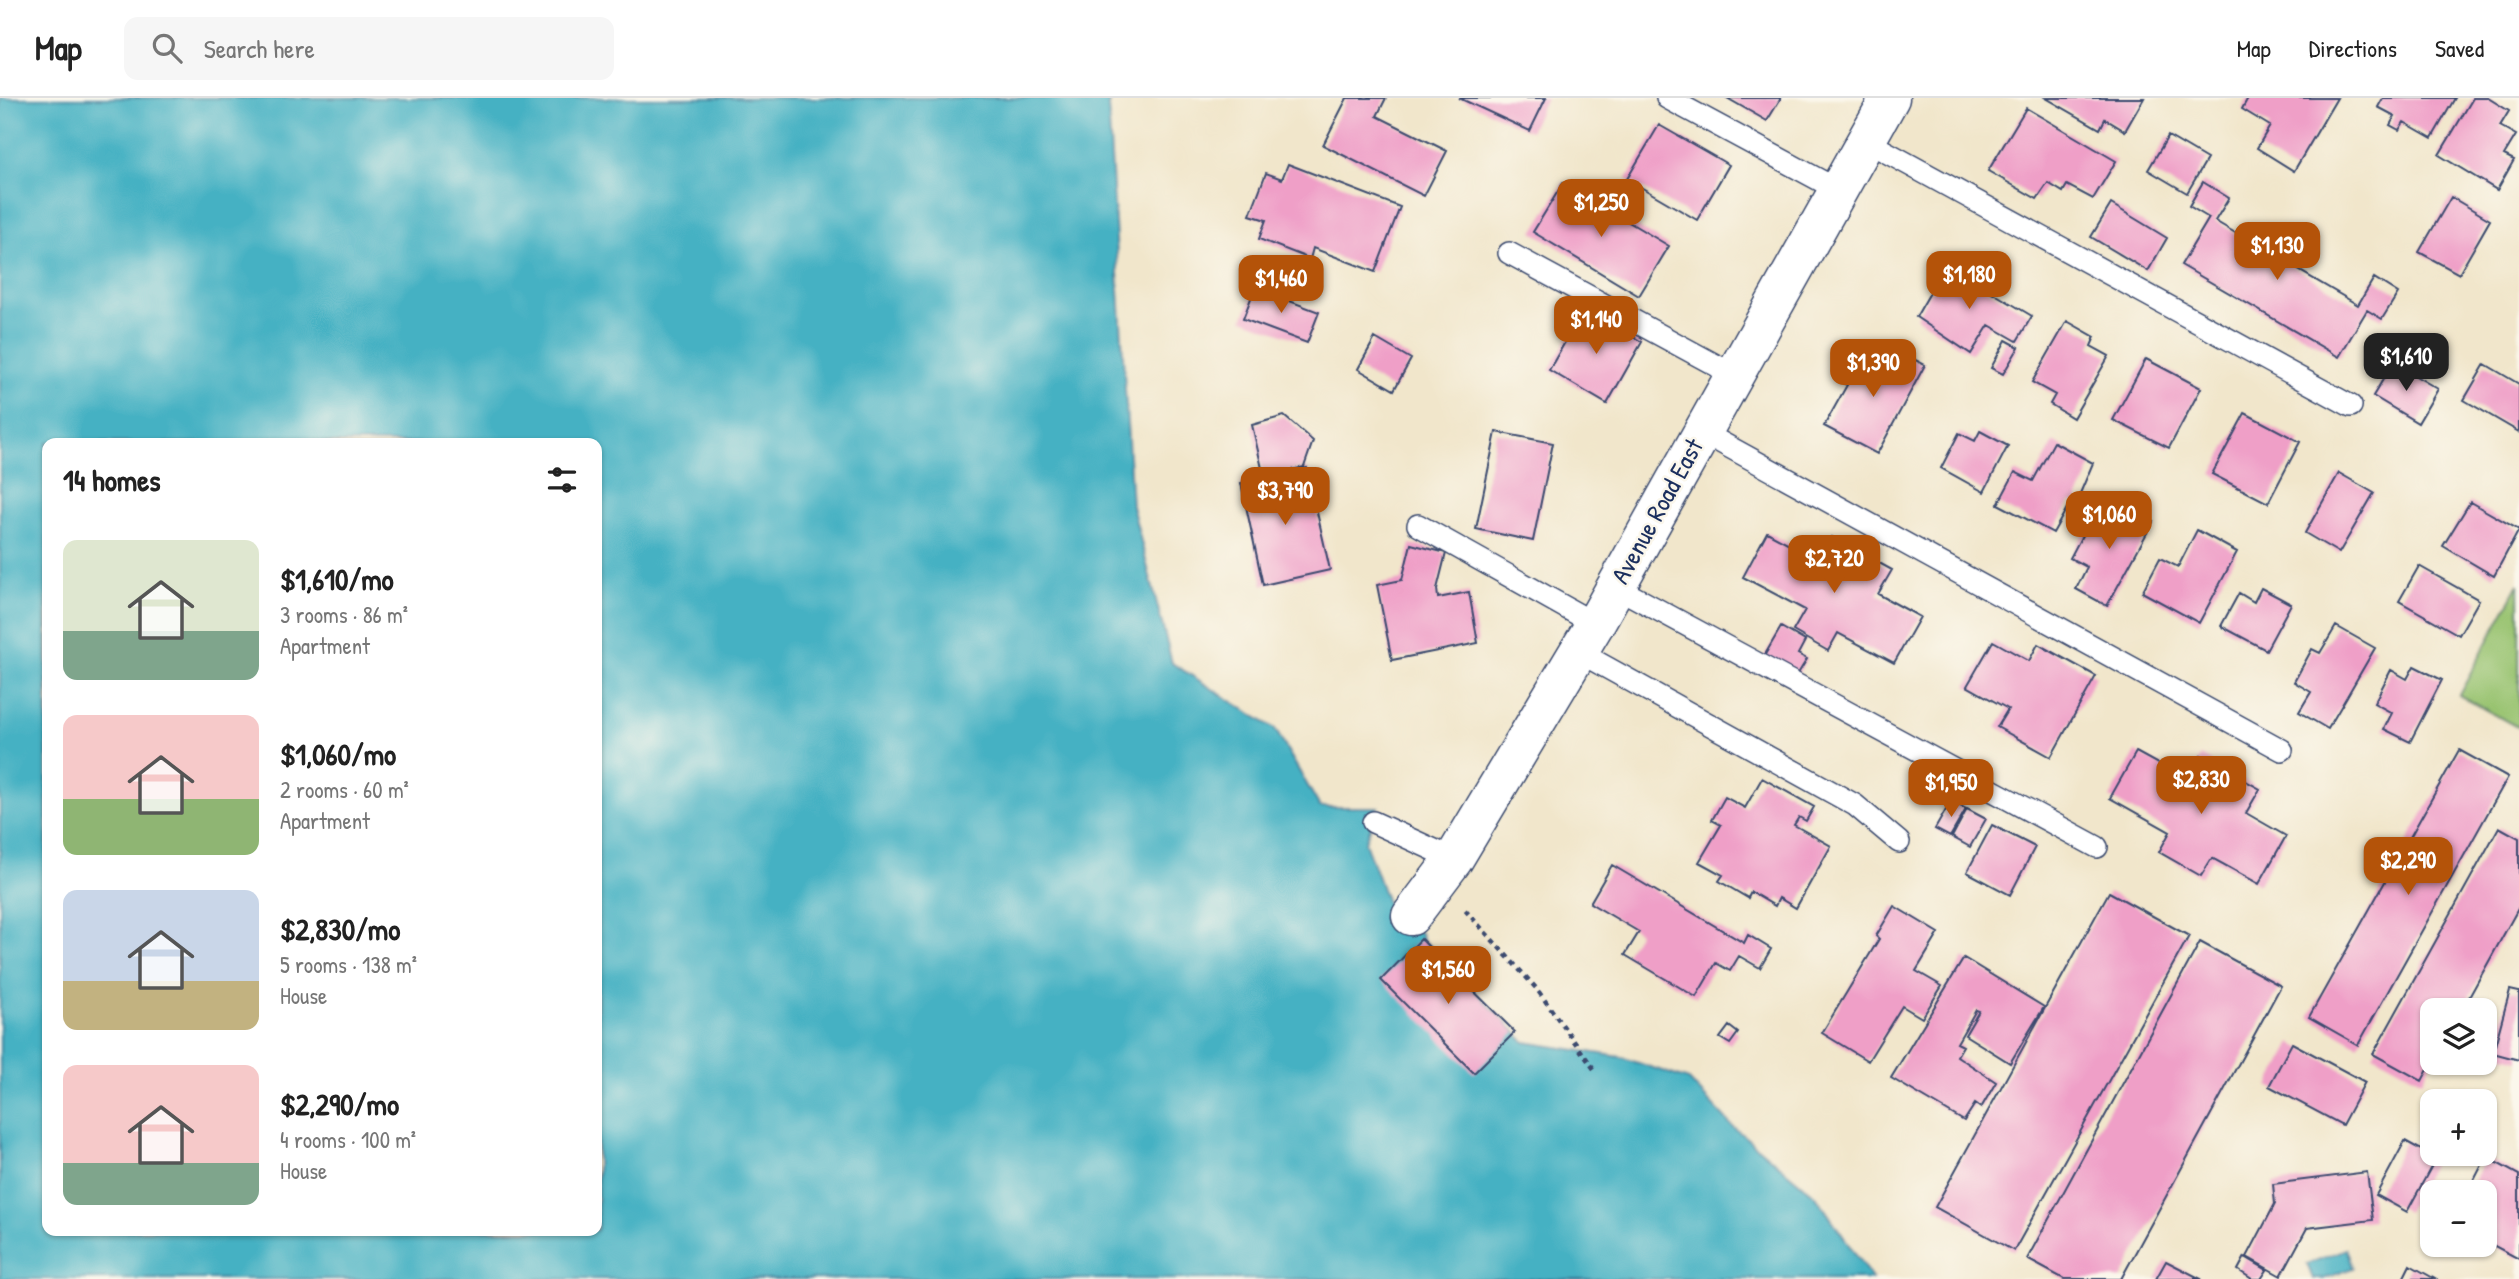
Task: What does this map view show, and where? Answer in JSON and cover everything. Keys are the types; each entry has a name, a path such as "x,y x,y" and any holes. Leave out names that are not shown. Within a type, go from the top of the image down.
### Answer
{"street":[{"name":"Avenue Road East","path":"1411,916 1454,859 1586,638 1890,98"}],"lane":[{"path":"1667,98 1838,190"},
{"path":"1866,141 2351,406"},
{"path":"1509,254 1734,375"},
{"path":"1702,432 2282,750"},
{"path":"1418,525 1586,638 1855,805 1899,842"},
{"path":"1614,586 2097,847"},
{"path":"1373,822 1454,859"}],"path":[{"path":"1457,901 1536,988 1594,1069"}],"green space":[{"path":"2519,584 2519,728 2459,695"}],"water":[{"path":"0,98 1111,98 1108,105 1132,506 1172,663 1275,729 1320,807 1378,807 1365,842 1389,908 1421,934 1422,939 1525,1042 1621,1057 1689,1080 1732,1126 1816,1196 1872,1279 0,1279"},
{"path":"2346,1249 2353,1268 2323,1279 2313,1279 2307,1264"}],"building":[{"path":"1347,98 1386,98 1377,116 1447,151 1424,196 1323,145"},
{"path":"1459,98 1546,98 1530,131"},
{"path":"1727,98 1781,98 1767,121"},
{"path":"2046,98 2144,98 2125,131 2105,119 2100,129"},
{"path":"2248,98 2337,98 2294,171 2257,148 2270,126 2242,109"},
{"path":"2383,98 2455,98 2432,138 2404,122 2399,130 2390,125 2395,116 2378,107"},
{"path":"2473,98 2488,98 2509,111 2500,126 2516,135 2504,155 2514,160 2497,190 2439,155"},
{"path":"2026,108 2116,161 2093,199 2067,185 2063,192 2048,183 2037,199 1988,171"},
{"path":"1659,125 1729,165 1697,220 1627,179"},
{"path":"2168,136 2207,159 2187,193 2148,170"},
{"path":"1288,164 1400,207 1375,272 1313,248 1310,259 1259,239 1266,220 1250,215 1266,173 1282,179"},
{"path":"2203,182 2229,198 2215,221 2358,305 2374,278 2398,293 2382,319 2367,310 2339,357 2181,265 2209,218 2189,206"},
{"path":"1563,183 1669,246 1639,296 1533,232"},
{"path":"2451,197 2490,220 2459,274 2419,252"},
{"path":"2111,204 2167,238 2148,271 2091,237"},
{"path":"1946,265 2032,316 2017,341 1989,325 1971,354 1916,317"},
{"path":"1255,288 1319,312 1307,343 1243,319"},
{"path":"1584,309 1642,342 1607,404 1549,370"},
{"path":"2067,321 2095,337 2091,346 2109,356 2073,418 2050,404 2055,395 2032,382"},
{"path":"1375,338 1411,359 1394,390 1358,369"},
{"path":"2006,340 2019,347 2003,374 1991,368"},
{"path":"1894,349 1925,365 1877,454 1824,426 1847,385 1841,382 1857,353 1885,368"},
{"path":"2146,359 2201,388 2169,448 2113,420"},
{"path":"2393,363 2438,389 2418,423 2373,396"},
{"path":"2485,364 2519,384 2519,432 2464,400"},
{"path":"2245,413 2300,442 2268,503 2212,474"},
{"path":"1284,416 1313,441 1304,467 1264,477 1252,425"},
{"path":"1980,431 2008,446 1984,492 1941,468 1959,433 1975,441"},
{"path":"1496,432 1553,443 1533,541 1476,529"},
{"path":"2054,442 2093,463 2076,503 2071,501 2053,533 1998,504 2015,472 2033,481"},
{"path":"1307,468 1330,570 1263,585 1241,483"},
{"path":"2339,473 2374,493 2339,553 2305,533"},
{"path":"2111,500 2153,522 2107,606 2076,589 2087,567 2070,558 2088,524 2096,528"},
{"path":"2470,502 2519,530 2494,576 2443,546"},
{"path":"2197,530 2237,552 2199,623 2142,592 2160,558 2178,567"},
{"path":"1767,532 1819,560 1832,537 1892,570 1878,594 1920,617 1894,663 1838,633 1828,651 1793,631 1805,610 1743,577"},
{"path":"1411,544 1446,553 1437,589 1438,598 1469,592 1478,643 1392,660 1377,585 1402,580"},
{"path":"2419,566 2479,600 2459,635 2399,601"},
{"path":"2261,588 2291,604 2266,650 2221,626 2239,593 2254,602"},
{"path":"2336,626 2375,648 2328,729 2299,712 2311,692 2294,682 2312,649 2320,653"},
{"path":"1781,627 1805,641 1798,654 1807,659 1796,677 1763,658"},
{"path":"1993,641 2029,661 2038,644 2096,676 2051,757 1997,727 2008,709 1967,686"},
{"path":"2414,666 2442,680 2410,742 2384,729 2392,713 2374,703 2391,670 2407,679"},
{"path":"2459,750 2508,777 2358,1045 2309,1017"},
{"path":"2136,752 2187,780 2201,756 2260,789 2246,813 2286,836 2259,884 2212,858 2201,876 2159,852 2170,832 2110,798"},
{"path":"1762,778 1814,807 1806,821 1799,817 1794,825 1831,846 1796,908 1779,898 1775,906 1751,892 1748,898 1719,881 1723,875 1699,862 1721,825 1712,820 1725,797 1745,808"},
{"path":"1951,801 1966,809 1950,837 1935,829"},
{"path":"1967,809 1986,819 1970,847 1952,837"},
{"path":"1992,825 2035,847 2010,895 1967,872"},
{"path":"2499,827 2519,838 2519,907 2469,998 2420,998 2420,1075 2425,1075 2422,1081 2373,1054"},
{"path":"1612,865 1744,943 1748,935 1771,949 1760,968 1739,956 1730,971 1716,963 1696,997 1625,955 1639,932 1590,903"},
{"path":"2109,892 2189,936 2014,1251 1935,1207"},
{"path":"1894,906 1939,933 1916,971 1942,986 1922,1018 1902,1006 1868,1061 1822,1033 1879,939 1876,936"},
{"path":"1421,939 1515,1032 1474,1073 1381,980"},
{"path":"2200,942 2281,986 2121,1279 2064,1279 2027,1259"},
{"path":"1964,958 2044,1007 2010,1063 1965,1035 1979,1011 1976,1010 1957,1043 1963,1046 1957,1056 1996,1082 1981,1108 1975,1104 1964,1121 1891,1078"},
{"path":"2510,990 2519,992 2519,1060 2497,1054 2497,1038"},
{"path":"1729,1026 1738,1033 1730,1044 1720,1038"},
{"path":"2292,1043 2365,1082 2342,1125 2269,1086"},
{"path":"2405,1141 2420,1149 2420,1166 2432,1166 2424,1180 2420,1180 2420,1188 2407,1212 2376,1195"},
{"path":"2497,1163 2519,1175 2519,1259 2497,1247 2497,1180 2474,1180 2481,1166 2497,1166"},
{"path":"2367,1172 2373,1220 2307,1228 2281,1276 2247,1257 2275,1204 2273,1184"},
{"path":"2245,1257 2267,1270 2261,1279 2252,1279 2238,1270"},
{"path":"2166,1261 2201,1279 2156,1279"},
{"path":"2410,1265 2435,1279 2403,1279"}]}
